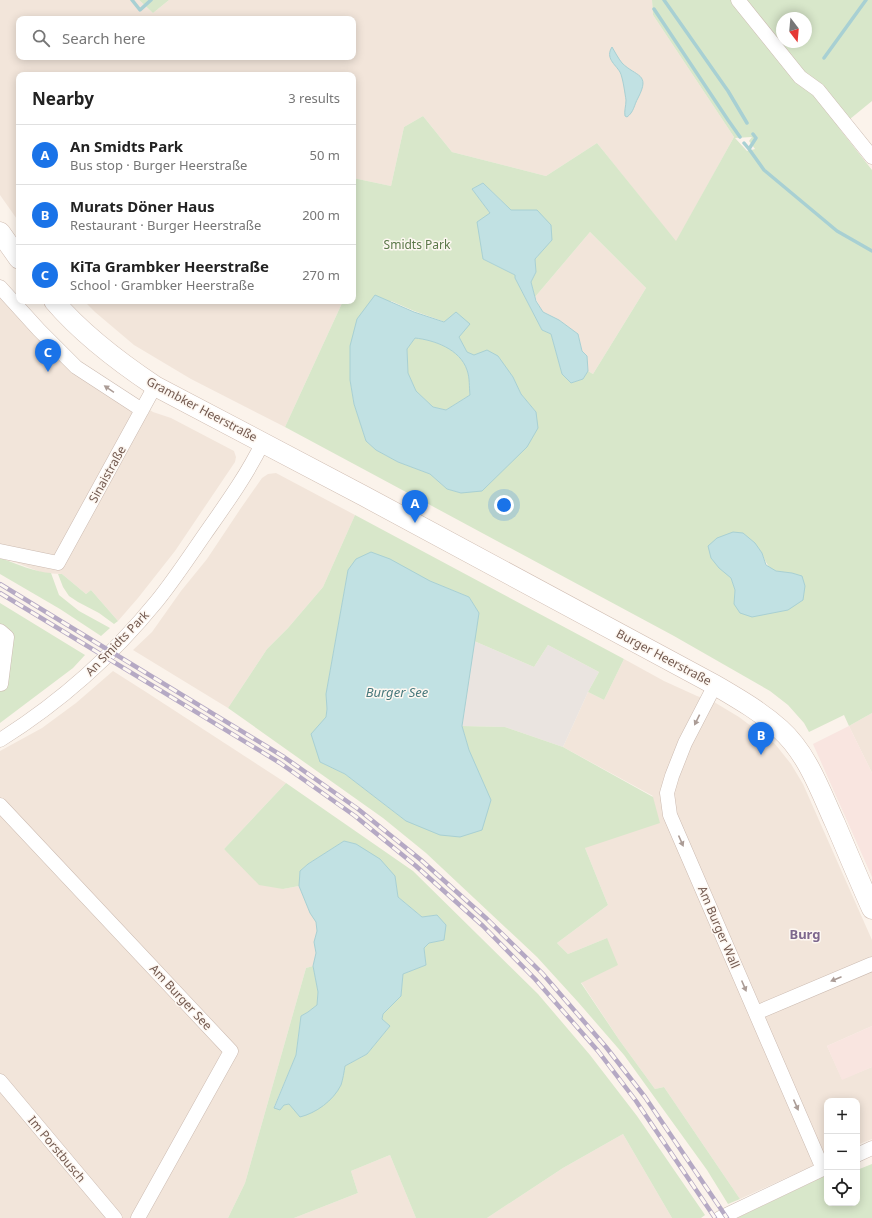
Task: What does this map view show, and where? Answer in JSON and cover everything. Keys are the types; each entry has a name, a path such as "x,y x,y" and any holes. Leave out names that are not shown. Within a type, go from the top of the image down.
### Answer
{"main road":[{"path":"0,232 16,255"},
{"name":"Grambker Heerstraße","path":"57,304 88,334 126,366 155,386 364,496"},
{"name":"Burger Heerstraße","path":"364,496 742,700 780,729 793,743 819,786 872,909"}],"street":[{"path":"738,0 800,77 818,90 872,157"},
{"path":"0,287 39,330 76,367 142,410"},
{"name":"Sinaistraße","path":"0,551 58,563 155,386"},
{"name":"An Smidts Park","path":"0,740 45,709 85,676 134,628 157,601 223,509 252,465 263,442"},
{"path":"1,684 3,634"},
{"name":"Am Burger Wall","path":"715,685 686,743 672,776 667,793 670,815 824,1166"},
{"name":"Am Burger See","path":"0,805 231,1051 138,1218"},
{"path":"756,1013 872,964"},
{"name":"Im Porstbusch","path":"0,1081 115,1218"},
{"path":"860,1153 872,1148"},
{"path":"720,1218 824,1168"}],"shaded area":[{"path":"0,0 139,0 153,13 169,0 652,0 653,15 734,137 676,242 597,143 546,176 452,152 423,116 404,127 391,186 356,179 356,72 16,72 16,218 0,195"},
{"path":"590,232 646,288 593,374 588,371 587,356 582,351 578,334 559,320 543,313 535,297"},
{"path":"0,279 5,287 16,298 16,304 21,304 49,333 82,363 153,412 171,418 234,451 236,457 235,462 175,551 118,621 91,590 86,594 62,574 43,573 0,558"},
{"path":"87,304 342,304 285,427 191,379 134,345"},
{"path":"276,473 355,515 323,587 288,628 267,649 228,708 133,650 152,632 181,591 207,559 262,478 268,474"},
{"path":"474,641 534,667 548,645 599,672 588,692 563,747 505,727 462,726"},
{"path":"624,659 664,681 714,702 739,717 775,744 791,764 803,784 872,940 872,1026 827,1046 842,1079 872,1067 872,1139 860,1144 860,1098 824,1098 824,1160 740,1199 664,1087 655,1089 620,1041 581,982 607,938 568,954 557,943 608,905 585,848 653,796 563,747 588,692 604,700"},
{"path":"113,671 286,783 224,849 283,889 299,886 310,913 316,922 317,931 314,942 316,953 313,966 306,968 245,1183 228,1218 0,1218 0,751 42,728 76,703"},
{"path":"872,713 872,773 849,726"},
{"path":"849,726 872,773 872,877 813,744"},
{"path":"872,1026 872,1067 842,1080 827,1046"},
{"path":"623,1134 672,1218 487,1218 563,1168"},
{"path":"390,1155 416,1218 294,1218 358,1193 351,1171"}],"green space":[{"path":"139,0 169,0 153,13"},
{"name":"Smidts Park","path":"652,0 872,0 872,101 839,128 872,170 872,713 849,726 844,715 809,732 804,723 788,705 770,691 674,636 285,427 342,304 356,304 356,179 391,186 404,127 423,116 452,152 546,176 597,143 676,241 734,137 653,15","holes":["752,137 749,141 755,149 747,151 735,138","483,183 511,210 537,210 538,256 535,259 536,272 531,282 535,297 590,232 646,288 593,374 588,371 583,379 571,383 562,374 551,334 542,330 515,278 515,275 483,259 478,222 490,213 472,189","391,301 445,322 456,312 459,337 467,352 513,377 521,394 536,412 461,493 447,489 430,474 398,462 376,450 366,441 354,404 350,380","762,553 767,564 772,569 780,572 792,573 734,604 735,590 731,578"]},
{"path":"415,337 438,343 459,356 464,362 468,373 470,395 446,410 433,407 416,391 408,373 407,349"},
{"path":"355,515 624,659 604,700 588,692 599,672 548,645 534,667 474,641 479,613 469,597 430,581 348,570 326,694 327,709 320,762 345,774 406,821 469,750 462,726 505,727 563,747 653,797 660,823 585,848 608,905 557,943 568,954 607,938 618,965 581,983 620,1041 655,1089 664,1087 740,1199 728,1204 707,1170 624,1055 537,957 426,853 383,818 228,708 267,649 288,628 323,587"},
{"path":"0,558 33,570 51,573 59,595 79,611 110,628 101,636 60,609 0,574"},
{"path":"58,574 62,574 86,594 91,590 118,621 114,624 99,613 69,596 63,587"},
{"path":"0,603 85,655 73,668 0,723"},
{"path":"286,783 413,871 538,994 590,1055 637,1116 705,1215 701,1218 672,1218 623,1134 563,1168 487,1218 416,1218 390,1155 351,1171 358,1193 294,1218 228,1218 245,1183 306,968 313,966 318,992 317,1005 301,1016 296,1055 274,1107 289,1104 341,1084 345,1066 367,1054 390,1026 382,1019 383,1014 401,996 403,974 426,965 424,948 429,943 444,940 437,915 422,917 398,897 395,876 356,844 344,841 308,864 300,871 299,886 283,889 259,885 224,849"},
{"path":"872,1164 872,1218 737,1218 824,1176 824,1206 860,1206 860,1169"}],"water":[{"path":"612,47 622,63 640,76 643,84 633,111 627,117 625,116 626,100 622,78 620,72 610,58 610,51"},
{"path":"483,183 511,210 537,210 551,225 552,240 535,259 536,272 531,282 536,301 543,312 559,320 578,334 582,351 587,356 588,371 583,379 571,383 562,374 551,334 542,330 515,278 515,275 483,259 477,222 490,213 472,189"},
{"path":"375,295 414,312 444,322 456,312 470,324 459,337 467,352 474,355 487,350 498,356 513,377 521,394 536,412 538,428 527,447 482,491 461,493 447,489 430,474 398,462 376,450 366,441 354,404 350,380 350,346 357,319","holes":["415,338 438,343 452,351 459,356 467,370 470,395 446,410 433,407 416,391 408,373 407,349"]},
{"path":"733,532 743,533 755,543 762,553 766,565 776,571 802,576 805,586 803,600 788,610 752,617 740,613 734,604 735,590 731,578 719,568 711,558 708,546 717,538"},
{"name":"Burger See","path":"371,552 390,559 430,581 469,597 479,613 462,726 469,750 491,800 482,830 460,837 440,835 406,821 345,774 320,762 311,734 326,717 326,694 348,570 356,559"},
{"path":"344,841 356,844 380,859 395,876 398,897 422,917 437,915 446,925 444,940 429,943 424,948 426,965 403,974 401,996 383,1014 382,1019 390,1026 367,1054 345,1066 343,1078 338,1091 324,1106 312,1113 300,1117 289,1104 284,1105 280,1110 274,1108 296,1055 301,1016 317,1005 318,992 313,966 316,953 314,942 317,931 316,922 310,913 299,886 300,871 308,864"}],"waterway":[{"path":"132,0 140,10 151,0"},
{"path":"664,0 728,91 747,123"},
{"path":"824,58 866,0"},
{"path":"654,9 740,137"},
{"path":"753,134 756,138 749,149 764,170 837,231 872,251"},
{"path":"744,143 749,149"}],"railway":[{"path":"0,584 284,757 358,809 421,860 487,919 542,973 606,1047 645,1097 727,1218"},
{"path":"0,593 280,763 355,816 416,866 483,926 535,979 598,1051 636,1101 715,1218"}],"place":[{"name":"KiTa Grambker Heerstraße","path":"48,372"},
{"name":"An Smidts Park","path":"415,523"},
{"name":"Murats Döner Haus","path":"761,755"}],"district":[{"name":"Burg","path":"805,934"}]}
